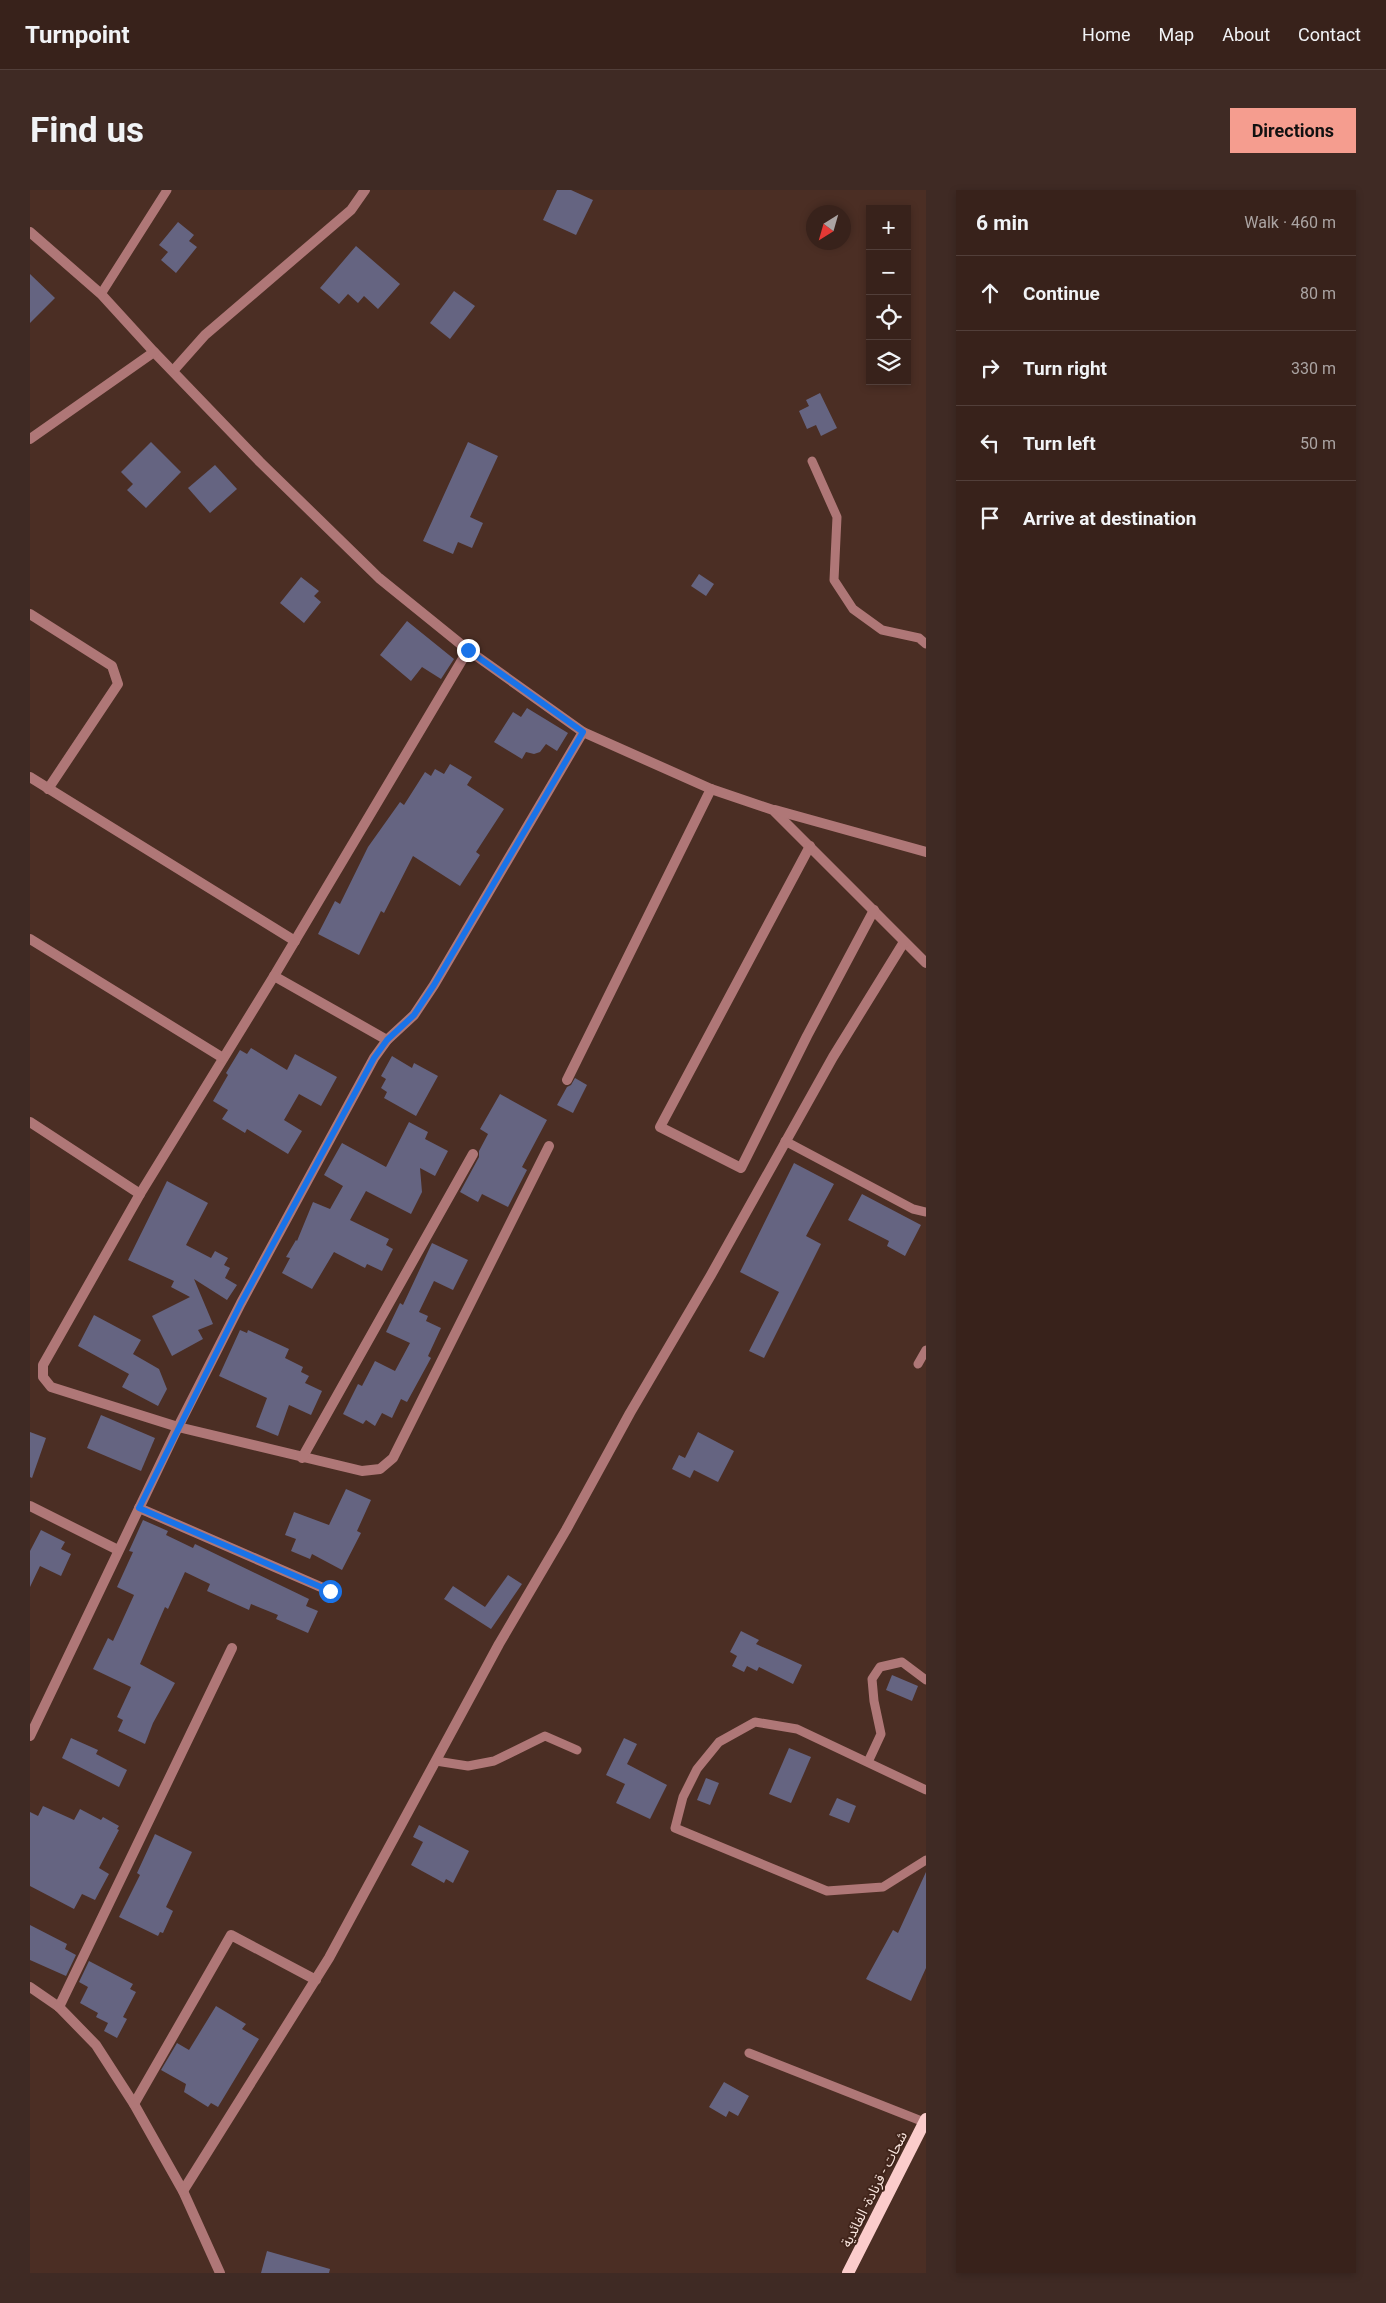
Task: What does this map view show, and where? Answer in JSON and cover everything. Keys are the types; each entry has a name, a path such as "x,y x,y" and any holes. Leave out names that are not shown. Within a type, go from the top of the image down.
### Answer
{"main road":[{"name":"شحات - قرنادة- الفائدية","path":"848,2273 926,2121"}],"street":[{"path":"173,371 205,335 351,210 365,190"},
{"path":"30,232 101,294 260,462 379,578 468,650 583,732 711,789 773,810 926,852"},
{"path":"30,439 154,352"},
{"path":"30,614 112,666 118,684 48,789"},
{"path":"468,650 274,976 140,1194 43,1365 43,1377 51,1387 178,1427 362,1471 380,1469 393,1458 549,1146"},
{"path":"30,1736 178,1427 241,1303 374,1058 387,1040 414,1015 434,985 583,732"},
{"path":"30,777 295,941"},
{"path":"567,1080 711,789"},
{"path":"773,810 926,963"},
{"path":"810,846 660,1127 741,1168 807,1036 874,910"},
{"path":"30,939 223,1058"},
{"path":"183,2190 316,1980 499,1644 566,1530 630,1413 711,1275 833,1057 904,942"},
{"path":"274,976 387,1040"},
{"path":"30,1122 140,1194"},
{"path":"302,1458 473,1154"},
{"path":"30,1506 118,1550"},
{"path":"139,1508 330,1591"},
{"path":"59,2007 232,1648"},
{"path":"134,2104 231,1935 316,1980"},
{"path":"30,1987 59,2007 96,2045 134,2104 183,2190 220,2273"}],"lane":[{"path":"101,294 167,190"},
{"path":"812,461 837,517 834,580 853,609 882,630 919,638 926,644"},
{"path":"785,1141 914,1208 926,1212"},
{"path":"918,1364 926,1350"},
{"path":"868,1762 881,1734 874,1701 872,1679 880,1667 902,1662 926,1680"},
{"path":"926,1790 797,1729 755,1722 719,1742 697,1769 682,1797 675,1828 827,1891 882,1887 926,1860"},
{"path":"436,1761 468,1766 494,1762 545,1736 577,1750"},
{"path":"749,2052 926,2121"}],"building":[{"path":"557,190 571,190 593,200 576,235 543,220"},
{"path":"178,222 194,235 189,241 197,247 176,273 161,260 168,252 159,245"},
{"path":"356,246 400,284 378,309 364,296 358,303 348,294 339,304 320,288"},
{"path":"30,274 55,298 30,323"},
{"path":"454,291 475,306 450,339 430,323"},
{"path":"820,393 837,428 821,436 816,425 807,429 799,411 809,406 806,400"},
{"path":"151,442 181,472 146,508 127,490 133,484 121,472"},
{"path":"468,442 498,456 470,517 483,523 472,548 458,542 453,554 423,541"},
{"path":"215,465 237,489 210,513 188,488"},
{"path":"699,574 714,584 706,596 691,586"},
{"path":"301,577 319,591 314,596 321,602 304,623 280,603"},
{"path":"407,621 454,659 441,679 422,667 411,681 380,655"},
{"path":"527,708 568,733 557,751 546,744 540,752 534,754 526,752 522,759 494,742 513,712 521,717"},
{"path":"450,764 472,777 467,785 504,809 476,852 480,855 460,886 413,856 384,913 381,911 359,955 318,934 335,901 340,904 368,847 400,802 404,805 425,772 431,776 435,769 444,774"},
{"path":"251,1048 287,1070 295,1054 337,1077 321,1106 299,1094 284,1120 302,1131 288,1154 247,1129 245,1133 222,1119 228,1110 213,1101 228,1075 226,1073 240,1050 247,1054"},
{"path":"392,1056 412,1068 414,1063 438,1076 416,1116 384,1098 387,1092 381,1088 386,1079 381,1076"},
{"path":"575,1078 587,1085 573,1113 557,1105 567,1087 571,1085"},
{"path":"500,1094 547,1120 522,1167 527,1170 508,1207 482,1194 478,1202 460,1192 479,1157 479,1151 488,1134 480,1129"},
{"path":"409,1122 428,1132 425,1139 448,1151 435,1176 420,1168 422,1192 411,1214 366,1191 350,1220 389,1239 386,1245 393,1249 382,1271 367,1264 365,1268 334,1252 312,1289 282,1273 290,1258 286,1257 297,1241 313,1202 330,1209 343,1186 324,1175 342,1143 386,1167"},
{"path":"794,1163 834,1184 806,1236 821,1244 764,1358 749,1351 779,1292 740,1272"},
{"path":"167,1181 208,1203 186,1245 211,1258 215,1251 228,1258 224,1265 230,1268 225,1278 237,1285 227,1300 194,1279 213,1324 198,1330 203,1339 172,1356 152,1316 190,1297 171,1287 174,1281 128,1260"},
{"path":"862,1194 921,1225 905,1256 887,1246 889,1241 848,1220"},
{"path":"432,1243 468,1260 453,1290 434,1281 419,1312 428,1316 426,1321 441,1328 428,1356 431,1358 407,1402 401,1399 392,1418 382,1413 375,1426 366,1420 363,1424 343,1414 358,1384 362,1386 375,1361 395,1371 410,1343 386,1332 400,1303 403,1305"},
{"path":"94,1315 141,1340 133,1354 159,1369 167,1389 158,1406 122,1387 129,1374 78,1346"},
{"path":"240,1330 247,1333 248,1330 289,1349 285,1358 303,1367 301,1372 309,1376 305,1383 322,1391 311,1415 289,1405 278,1436 256,1427 267,1398 219,1376"},
{"path":"101,1415 155,1438 141,1471 87,1448"},
{"path":"30,1432 46,1438 32,1478 30,1477"},
{"path":"698,1432 734,1451 718,1482 694,1470 690,1478 672,1469 679,1455 685,1458"},
{"path":"346,1489 371,1500 357,1531 361,1533 342,1570 312,1554 310,1559 291,1551 296,1539 285,1535 294,1512 329,1525"},
{"path":"143,1520 168,1531 166,1535 193,1548 195,1544 309,1599 306,1606 318,1611 308,1633 276,1619 278,1615 251,1604 249,1610 207,1591 210,1584 185,1572 168,1609 165,1607 140,1664 175,1683 153,1723 145,1744 118,1731 123,1720 117,1717 131,1687 93,1669 108,1638 113,1641 134,1595 117,1587 133,1552 129,1551"},
{"path":"41,1530 65,1542 61,1549 71,1554 61,1576 40,1566 30,1587 30,1551"},
{"path":"508,1575 522,1584 491,1629 444,1599 453,1586 485,1607"},
{"path":"741,1631 759,1640 756,1644 802,1665 793,1684 759,1667 757,1671 747,1666 744,1672 732,1666 737,1656 730,1652"},
{"path":"892,1675 918,1686 912,1701 886,1690"},
{"path":"71,1738 98,1750 96,1754 127,1770 119,1787 62,1758"},
{"path":"624,1738 637,1744 627,1764 667,1785 650,1819 616,1803 625,1784 606,1775"},
{"path":"789,1748 811,1757 791,1803 769,1794"},
{"path":"706,1778 719,1783 710,1805 697,1800"},
{"path":"837,1798 856,1806 849,1823 829,1815"},
{"path":"43,1806 74,1820 80,1809 101,1820 103,1817 119,1826 117,1829 119,1830 99,1868 109,1874 95,1900 82,1894 74,1909 30,1886 30,1812 38,1816"},
{"path":"419,1825 469,1851 453,1883 446,1879 444,1883 411,1865 423,1842 413,1837"},
{"path":"155,1834 192,1852 166,1907 173,1911 163,1933 160,1932 158,1936 119,1917 140,1875 137,1873"},
{"path":"926,1872 926,1968 911,2001 866,1979 893,1930 898,1933"},
{"path":"30,1925 67,1944 65,1949 76,1955 66,1976 30,1960"},
{"path":"89,1961 133,1984 130,1989 136,1992 123,2017 127,2019 117,2038 104,2031 108,2023 96,2017 98,2013 80,2003 88,1987 79,1982"},
{"path":"216,2006 246,2024 242,2029 259,2039 218,2107 211,2103 208,2107 184,2092 186,2084 161,2070 177,2043 189,2050"},
{"path":"724,2082 749,2096 738,2116 729,2111 726,2117 709,2107"},
{"path":"267,2251 330,2269 329,2273 261,2273"}],"route":[{"path":"330,1591 139,1508 241,1303 374,1058 387,1040 414,1015 434,985 583,732 468,650"}]}
